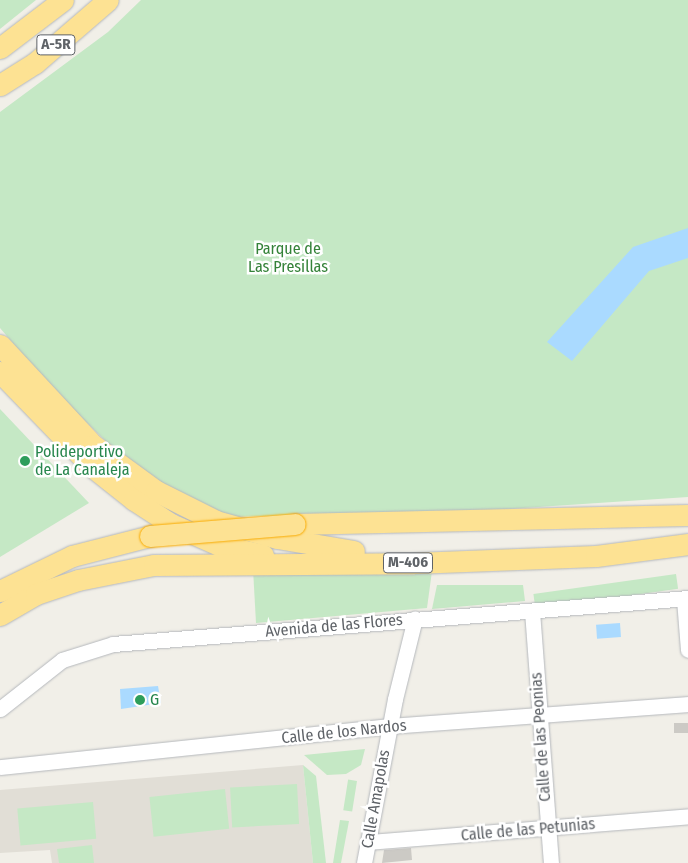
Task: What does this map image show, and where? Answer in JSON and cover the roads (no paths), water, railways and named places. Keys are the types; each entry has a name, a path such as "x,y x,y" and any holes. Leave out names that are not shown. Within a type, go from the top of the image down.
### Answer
{"highway":[{"name":"A-5R","path":"0,48 63,0"},
{"name":"A-5R","path":"0,85 35,62 108,0"},
{"path":"0,345 94,444 126,472 216,521 339,550 521,558"},
{"path":"0,372 90,465 171,524 219,545 294,562"},
{"path":"0,591 72,556 150,536 295,524 688,515"},
{"name":"M-406","path":"0,615 36,594 102,573 154,565 294,562 414,563 596,556 688,544"}],"street":[{"name":"Avenida de las Flores","path":"0,709 62,660 113,644 338,628 415,618 686,599"},
{"path":"686,599 688,650"},
{"name":"Calle de las Peonias","path":"532,611 551,863"},
{"name":"Calle Amapolas","path":"364,863 390,726 415,618"},
{"name":"Calle de los Nardos","path":"0,767 390,726 688,704"},
{"name":"Calle de las Petunias","path":"368,842 688,816"}],"water":[{"path":"688,228 688,258 649,271 572,361 547,342 633,247"},
{"path":"620,623 621,637 597,639 596,625"},
{"name":"G","path":"158,686 161,703 121,709 120,689"}],"place":[{"name":"Polideportivo de La Canaleja","path":"25,461"},
{"name":"G","path":"140,700"}],"park label":[{"name":"Parque de Las Presillas","path":"288,258"}]}
